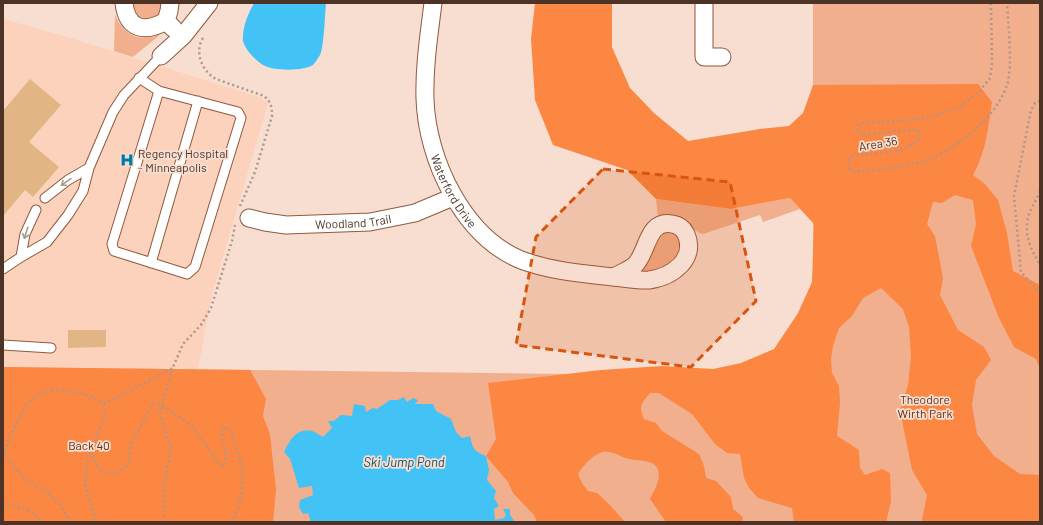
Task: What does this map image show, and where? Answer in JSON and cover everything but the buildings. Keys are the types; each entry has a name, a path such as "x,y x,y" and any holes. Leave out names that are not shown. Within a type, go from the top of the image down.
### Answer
{"street":[{"path":"124,3 125,13 131,23 139,28 148,29 156,27 166,21 170,3"},
{"path":"161,56 183,36 209,3"},
{"name":"Waterford Drive","path":"433,3 425,69 425,101 430,133 435,152 453,197 462,211 486,238 503,250 521,259 539,266 614,277"},
{"path":"704,3 704,57 722,57"},
{"path":"166,21 183,36"},
{"name":"Woodland Trail","path":"242,221 286,225 370,222 415,213 453,197"}],"lane":[{"path":"3,269 47,242 68,216 83,191 89,168 114,112 124,95 161,56"},
{"path":"139,78 159,91 238,112 241,118 195,267 187,274 114,251 112,244 159,91"},
{"path":"151,263 198,101"},
{"path":"45,198 68,180 89,168"},
{"path":"21,257 25,234 36,210"},
{"path":"3,345 51,348"}],"path":[{"name":"Area 36","path":"991,3 992,63 990,78 979,92 960,107 931,117 901,121 861,123 857,128 859,133 863,135 918,130 920,136 916,143 909,147 899,150 856,155 849,158 848,168 851,171 879,170 933,158 957,144 980,125 1002,97 1007,84 1010,58 1008,3"},
{"path":"1040,102 1035,103 1031,110 1014,196 1021,272 1040,293"},
{"path":"1040,191 1029,214 1026,233 1030,247 1040,264"},
{"path":"164,522 163,488 171,449 160,413 162,405 173,367 183,344 201,325 212,308 232,241 242,221"},
{"path":"104,404 173,367"},
{"path":"71,522 60,505 43,489 24,478 4,455 7,442 28,402 39,394 51,390 65,390 78,393 98,399 104,404 105,417 88,456 85,484 96,522"},
{"path":"90,452 102,472 118,474 129,463 130,443 153,404 162,405 193,428 218,462 225,466 228,460 222,434 223,427 230,430 242,472 240,503 233,519 230,522"},
{"path":"3,504 23,507 36,514 41,522"}],"highlighted area":[{"path":"603,169 730,182 756,301 691,367 516,345 536,237"}],"shaded area":[{"name":"Regency Hospital - Minneapolis","path":"3,19 64,36 259,97 268,103 212,295 198,369 3,367"}],"green space":[{"path":"131,3 161,3 161,7 158,16 150,21 136,18"},
{"path":"535,3 612,3 612,47 630,88 654,113 688,141 760,129 789,126 803,113 813,85 978,84 992,102 984,149 973,175 985,184 998,200 1007,233 1013,271 1038,284 1040,283 1040,369 1036,359 1014,347 999,318 971,246 976,224 973,200 955,195 942,203 933,202 927,224 935,236 943,278 940,295 958,330 984,347 991,360 976,380 972,405 977,434 994,456 1020,474 1040,475 1040,522 923,522 922,520 927,495 912,470 900,411 908,385 911,356 909,327 903,309 881,288 863,298 852,316 839,328 833,346 831,359 832,373 839,386 840,403 837,436 859,450 860,468 865,475 882,469 890,473 891,502 886,522 794,522 792,508 758,498 749,488 744,478 740,454 727,453 715,444 692,414 659,393 650,393 645,399 641,408 644,419 656,423 662,431 699,454 704,466 706,478 716,481 731,497 733,509 743,517 742,522 666,522 650,499 659,478 656,466 650,462 629,459 613,453 603,452 599,453 585,464 578,474 588,491 597,493 625,522 537,522 534,515 513,493 508,482 486,456 496,439 488,383 601,370 662,366 713,369 741,363 774,349 798,313 812,282 814,224 790,198 731,209 656,199 627,170 553,145 535,100 531,39"},
{"name":"Theodore Wirth Park","path":"813,3 1040,3 1040,522 3,522 3,367 813,377"},
{"path":"115,15 123,28 134,36 146,38 161,34 133,57 114,51"},
{"path":"790,198 800,209 763,222 760,215 703,234 679,218 668,216 658,218 656,199 731,209"},
{"path":"665,233 675,235 679,239 681,248 678,253 669,263 658,269 640,272 660,237"},
{"name":"Back 40","path":"3,367 250,370 266,399 263,416 270,434 276,490 273,522 3,522"}],"water":[{"path":"254,3 326,3 321,51 313,65 289,70 270,68 258,62 246,48 243,41 243,31"},
{"name":"Ski Jump Pond","path":"404,397 407,402 413,398 418,400 415,404 433,404 436,411 451,419 456,432 462,438 470,436 475,449 479,453 486,456 489,470 487,480 496,491 494,498 499,506 494,509 495,520 504,518 506,515 503,509 510,509 510,515 515,522 310,522 308,513 303,514 299,507 300,500 313,495 312,486 299,488 290,459 284,452 291,439 302,431 313,431 323,437 332,428 328,421 334,421 341,415 352,416 354,404 365,406 366,412 373,408 377,409 390,400 398,400"}],"place":[{"name":"Regency Hospital - Minneapolis","path":"127,160"}]}
